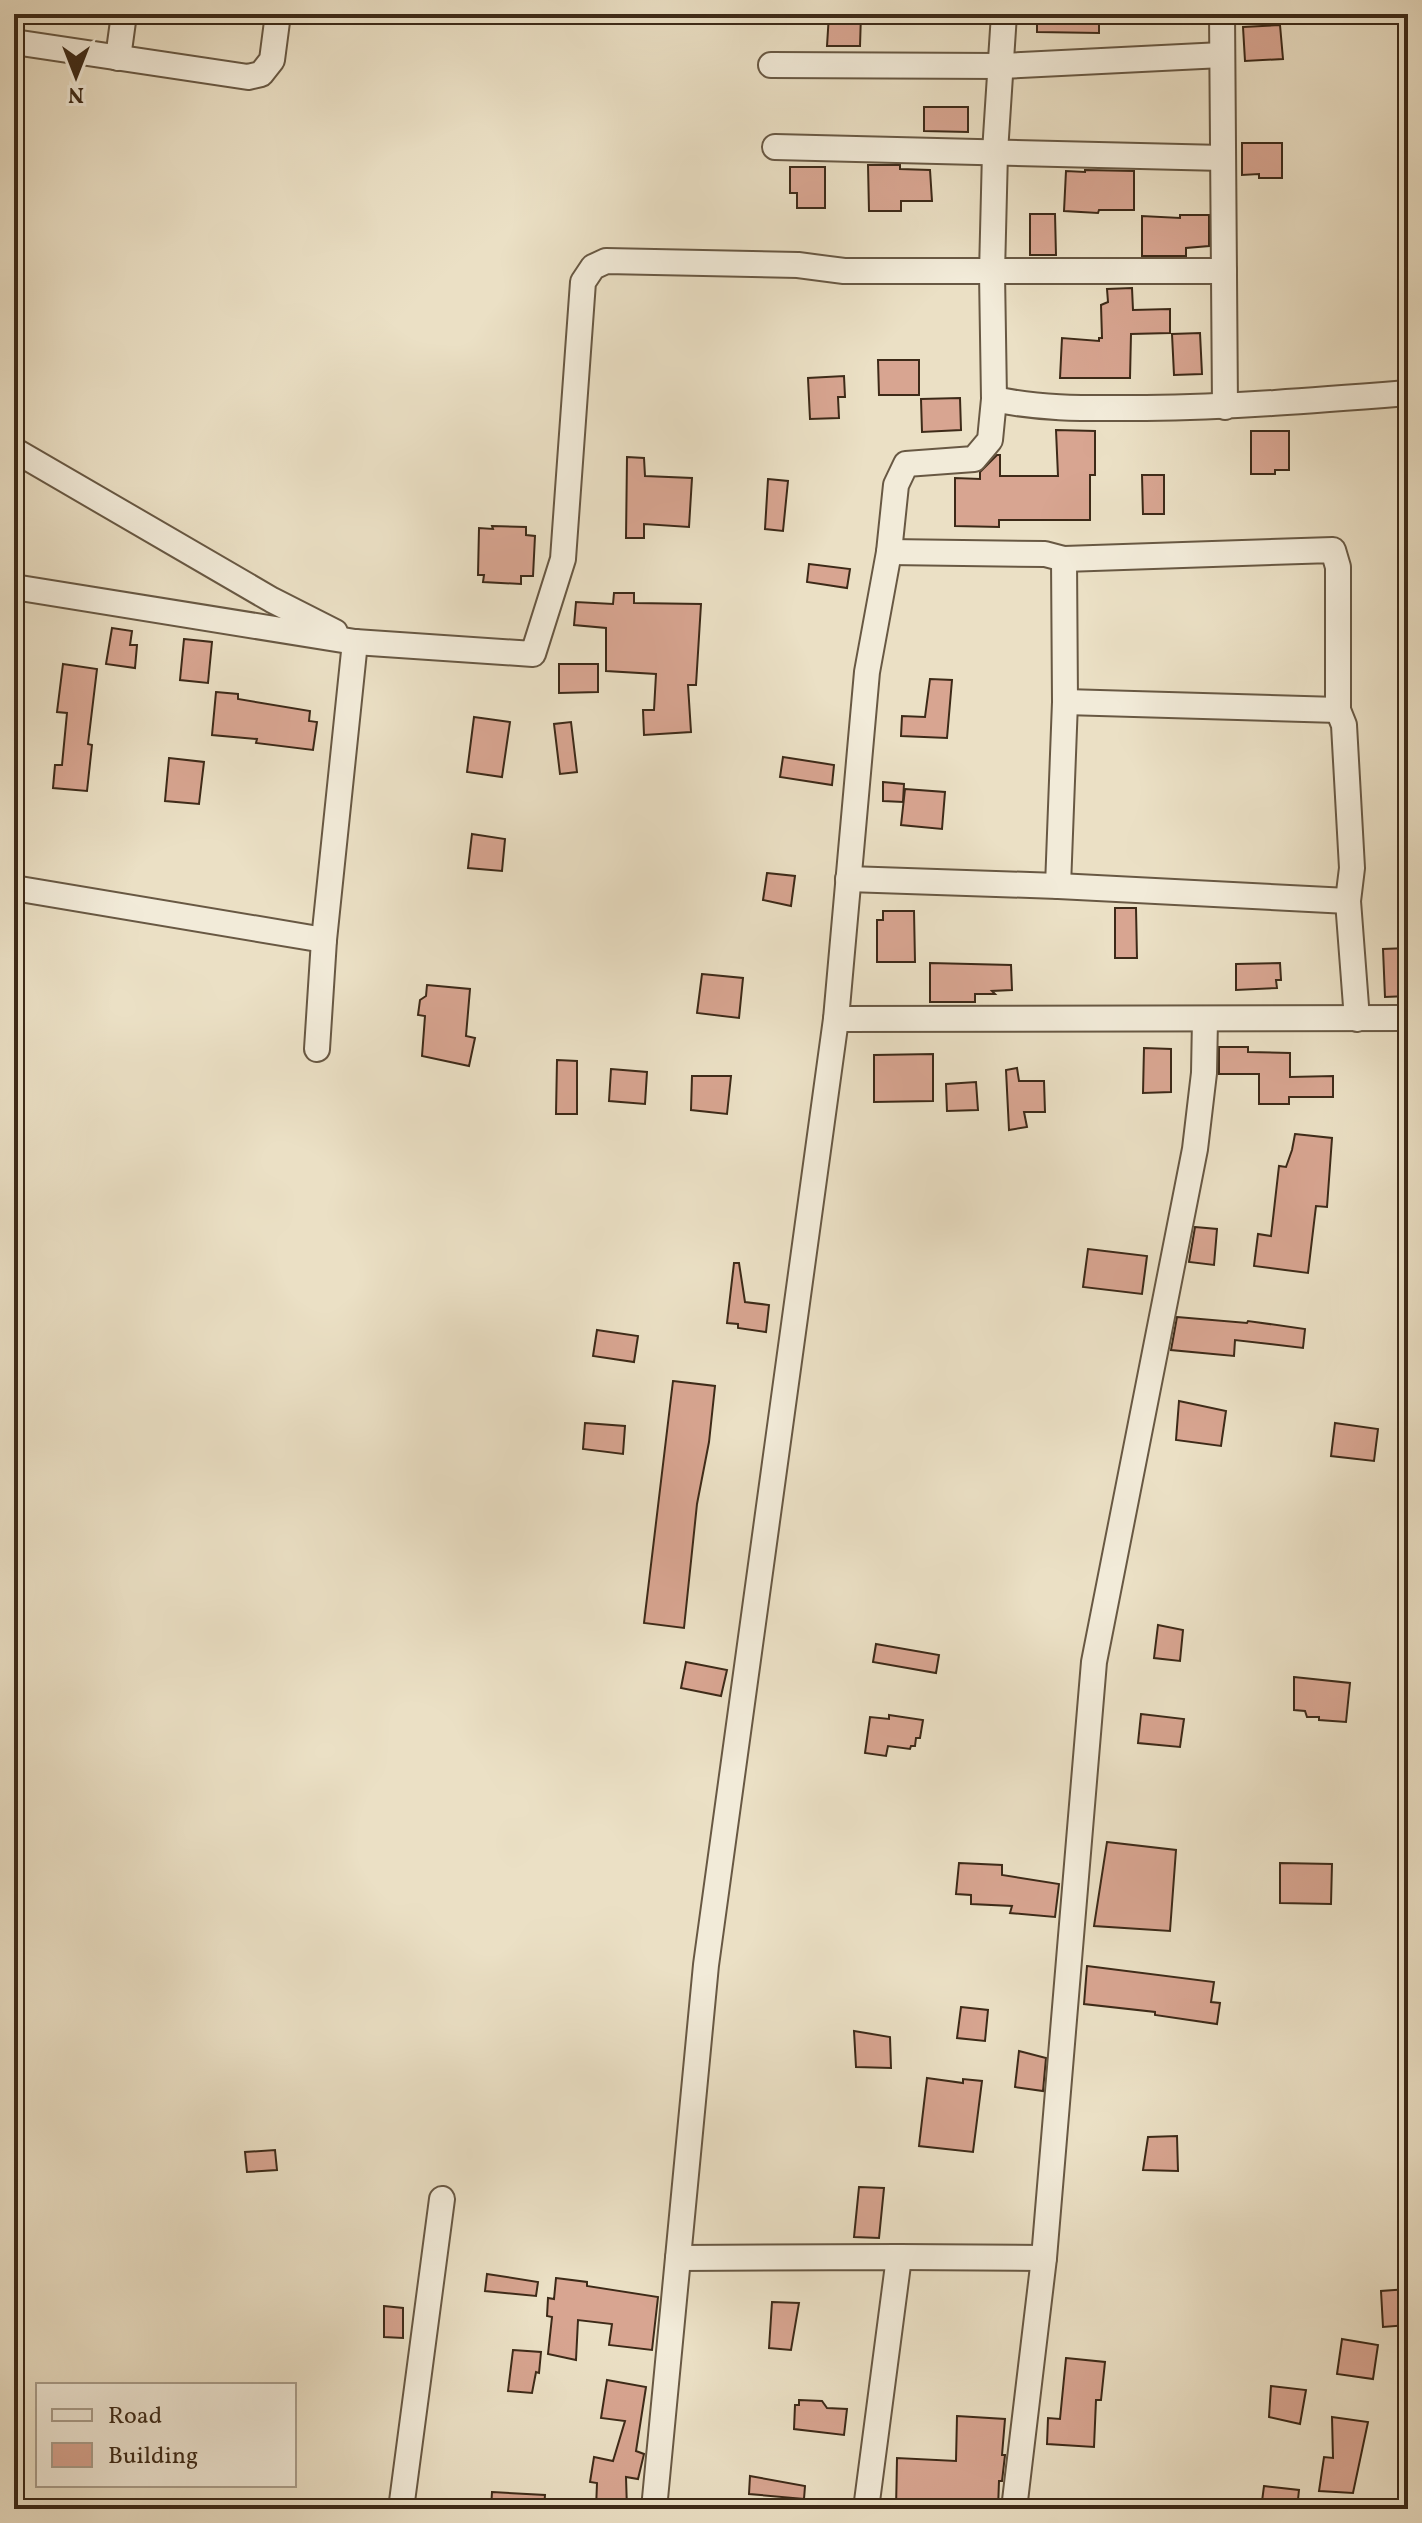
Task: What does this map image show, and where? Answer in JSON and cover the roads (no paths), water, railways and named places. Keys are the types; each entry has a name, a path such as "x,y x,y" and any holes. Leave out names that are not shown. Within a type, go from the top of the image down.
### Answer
{"street":[{"path":"118,58 124,14"},
{"path":"14,42 248,77 261,74 272,60 278,14"},
{"path":"654,2509 706,1965 836,1019 867,672 889,552 896,485 906,464 974,459 990,440 994,399 992,273 995,152 1004,14"},
{"path":"1222,14 1225,407"},
{"path":"771,65 1001,66 1222,55"},
{"path":"775,147 1223,158"},
{"path":"14,587 355,642 533,654 563,559 583,282 593,267 606,261 798,265 844,271 1224,271"},
{"path":"994,399 1032,407 1064,409 1225,407 1408,393"},
{"path":"14,450 272,600 355,642"},
{"path":"889,552 1045,554 1064,559 1333,550 1338,567 1338,710 1344,725 1351,852 1348,901 1357,1019"},
{"path":"1058,886 1065,702 1064,559"},
{"path":"317,1049 324,940 355,642"},
{"path":"1065,702 1338,710"},
{"path":"848,879 1348,901"},
{"path":"14,888 324,940"},
{"path":"836,1019 1408,1018"},
{"path":"1014,2509 1044,2258 1094,1662 1195,1149 1204,1073 1205,1019"},
{"path":"401,2509 442,2199"},
{"path":"866,2509 899,2257"},
{"path":"678,2258 1044,2258"}]}
